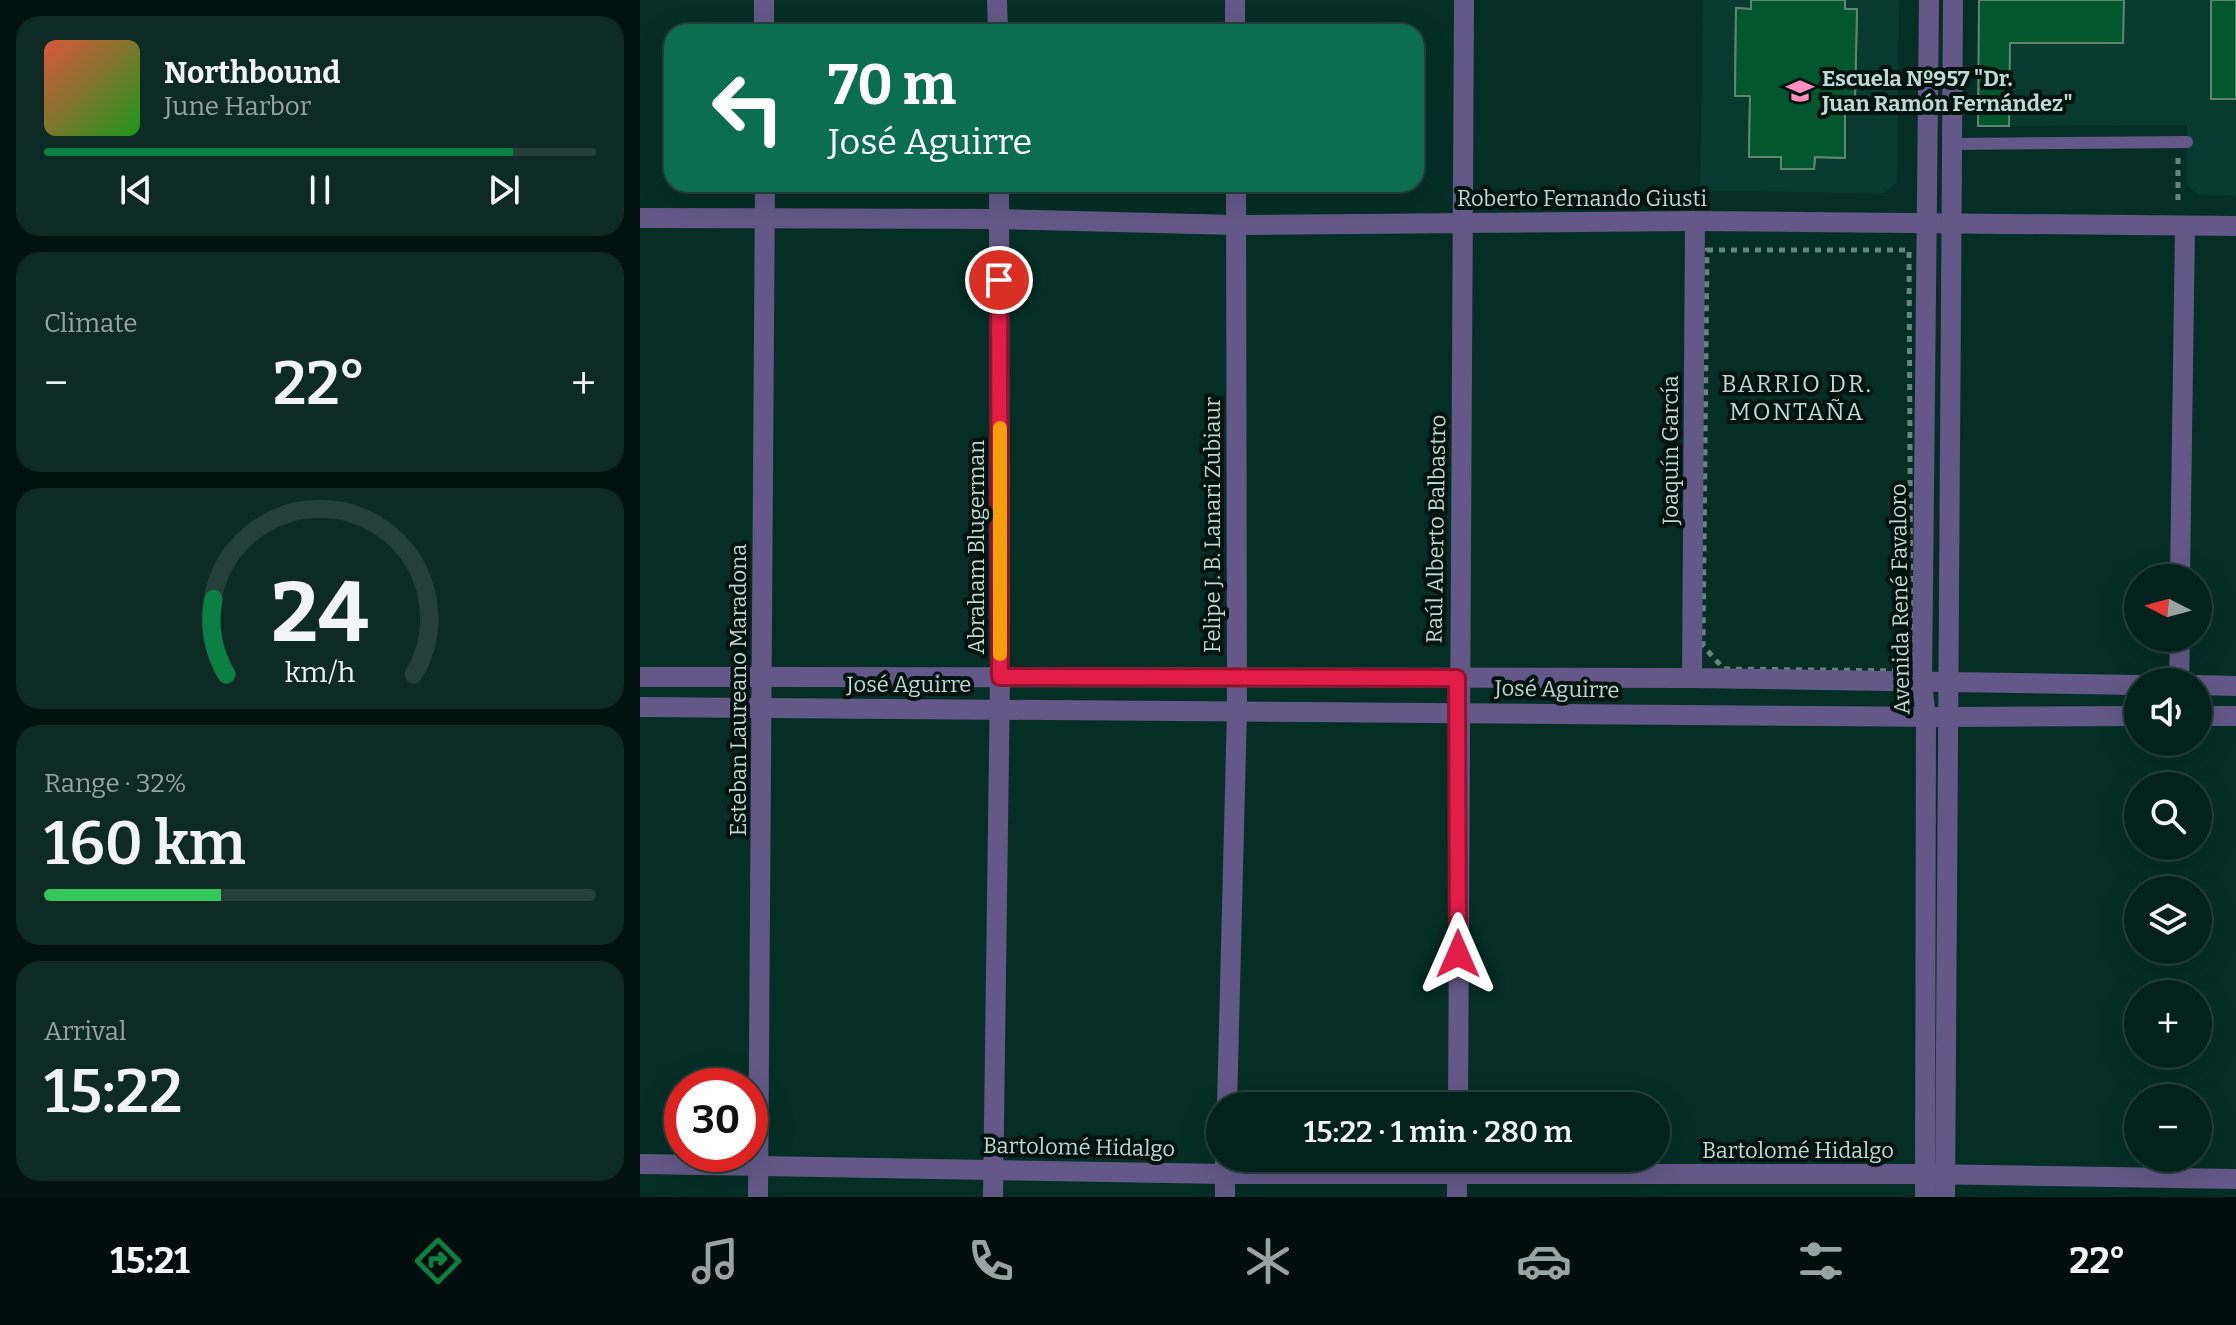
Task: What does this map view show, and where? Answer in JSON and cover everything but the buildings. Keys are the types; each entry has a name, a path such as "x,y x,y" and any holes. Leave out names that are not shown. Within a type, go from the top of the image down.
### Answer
{"street":[{"path":"764,0 764,24"},
{"path":"997,0 998,24"},
{"path":"1235,0 1235,24"},
{"name":"Raúl Alberto Balbastro","path":"1458,1092 1460,711 1457,678 1465,223 1464,0"},
{"name":"Avenida René Favaloro","path":"1929,0 1924,224 1922,682 1926,718 1935,1174 1945,1197"},
{"name":"Avenida René Favaloro","path":"1925,1197 1935,1174 1949,717 1953,0"},
{"name":"Esteban Laureano Maradona","path":"759,1068 765,192"},
{"name":"Abraham Blugerman","path":"993,1197 1000,677 999,192"},
{"name":"Felipe J. B. Lanari Zubiaur","path":"1227,1092 1237,710 1236,192"},
{"name":"Roberto Fernando Giusti","path":"640,218 999,219 1236,225 1695,221 2236,226"},
{"name":"Joaquín García","path":"1692,678 1695,221"},
{"path":"2180,564 2185,226"},
{"name":"José Aguirre","path":"640,677 1692,678 2124,685"},
{"path":"2212,685 2236,686"},
{"name":"José Aguirre","path":"640,707 1460,711 1926,718 2124,716"},
{"path":"2212,716 2236,716"},
{"name":"Bartolomé Hidalgo","path":"640,1164 664,1164"},
{"name":"Bartolomé Hidalgo","path":"768,1165 993,1169 1206,1166"},
{"name":"Bartolomé Hidalgo","path":"1670,1170 2236,1179"},
{"name":"Esteban Laureano Maradona","path":"758,1172 758,1197"},
{"path":"1225,1172 1225,1197"},
{"path":"1457,1172 1457,1197"}],"lane":[{"path":"1951,144 2187,142"}],"path":[{"path":"1707,250 1909,250 1911,671 1724,669 1703,646 1707,250"}],"shaded area":[{"name":"Escuela Nº957 \"Dr. Juan Ramón Fernández\"","path":"1703,0 1899,0 1897,183 1884,193 1700,191"},
{"path":"1979,0 2236,0 2236,196 2198,195 2186,184 2187,125 1978,126"}],"slow traffic":[{"path":"1000,428 1000,654"}],"place":[{"name":"Escuela Nº957 \"Dr. Juan Ramón Fernández\"","path":"1800,91"}],"district":[{"name":"BARRIO DR. MONTAÑA","path":"1797,398"}],"route":[{"path":"999,280 1000,677 1457,678 1460,711 1458,954"}]}
